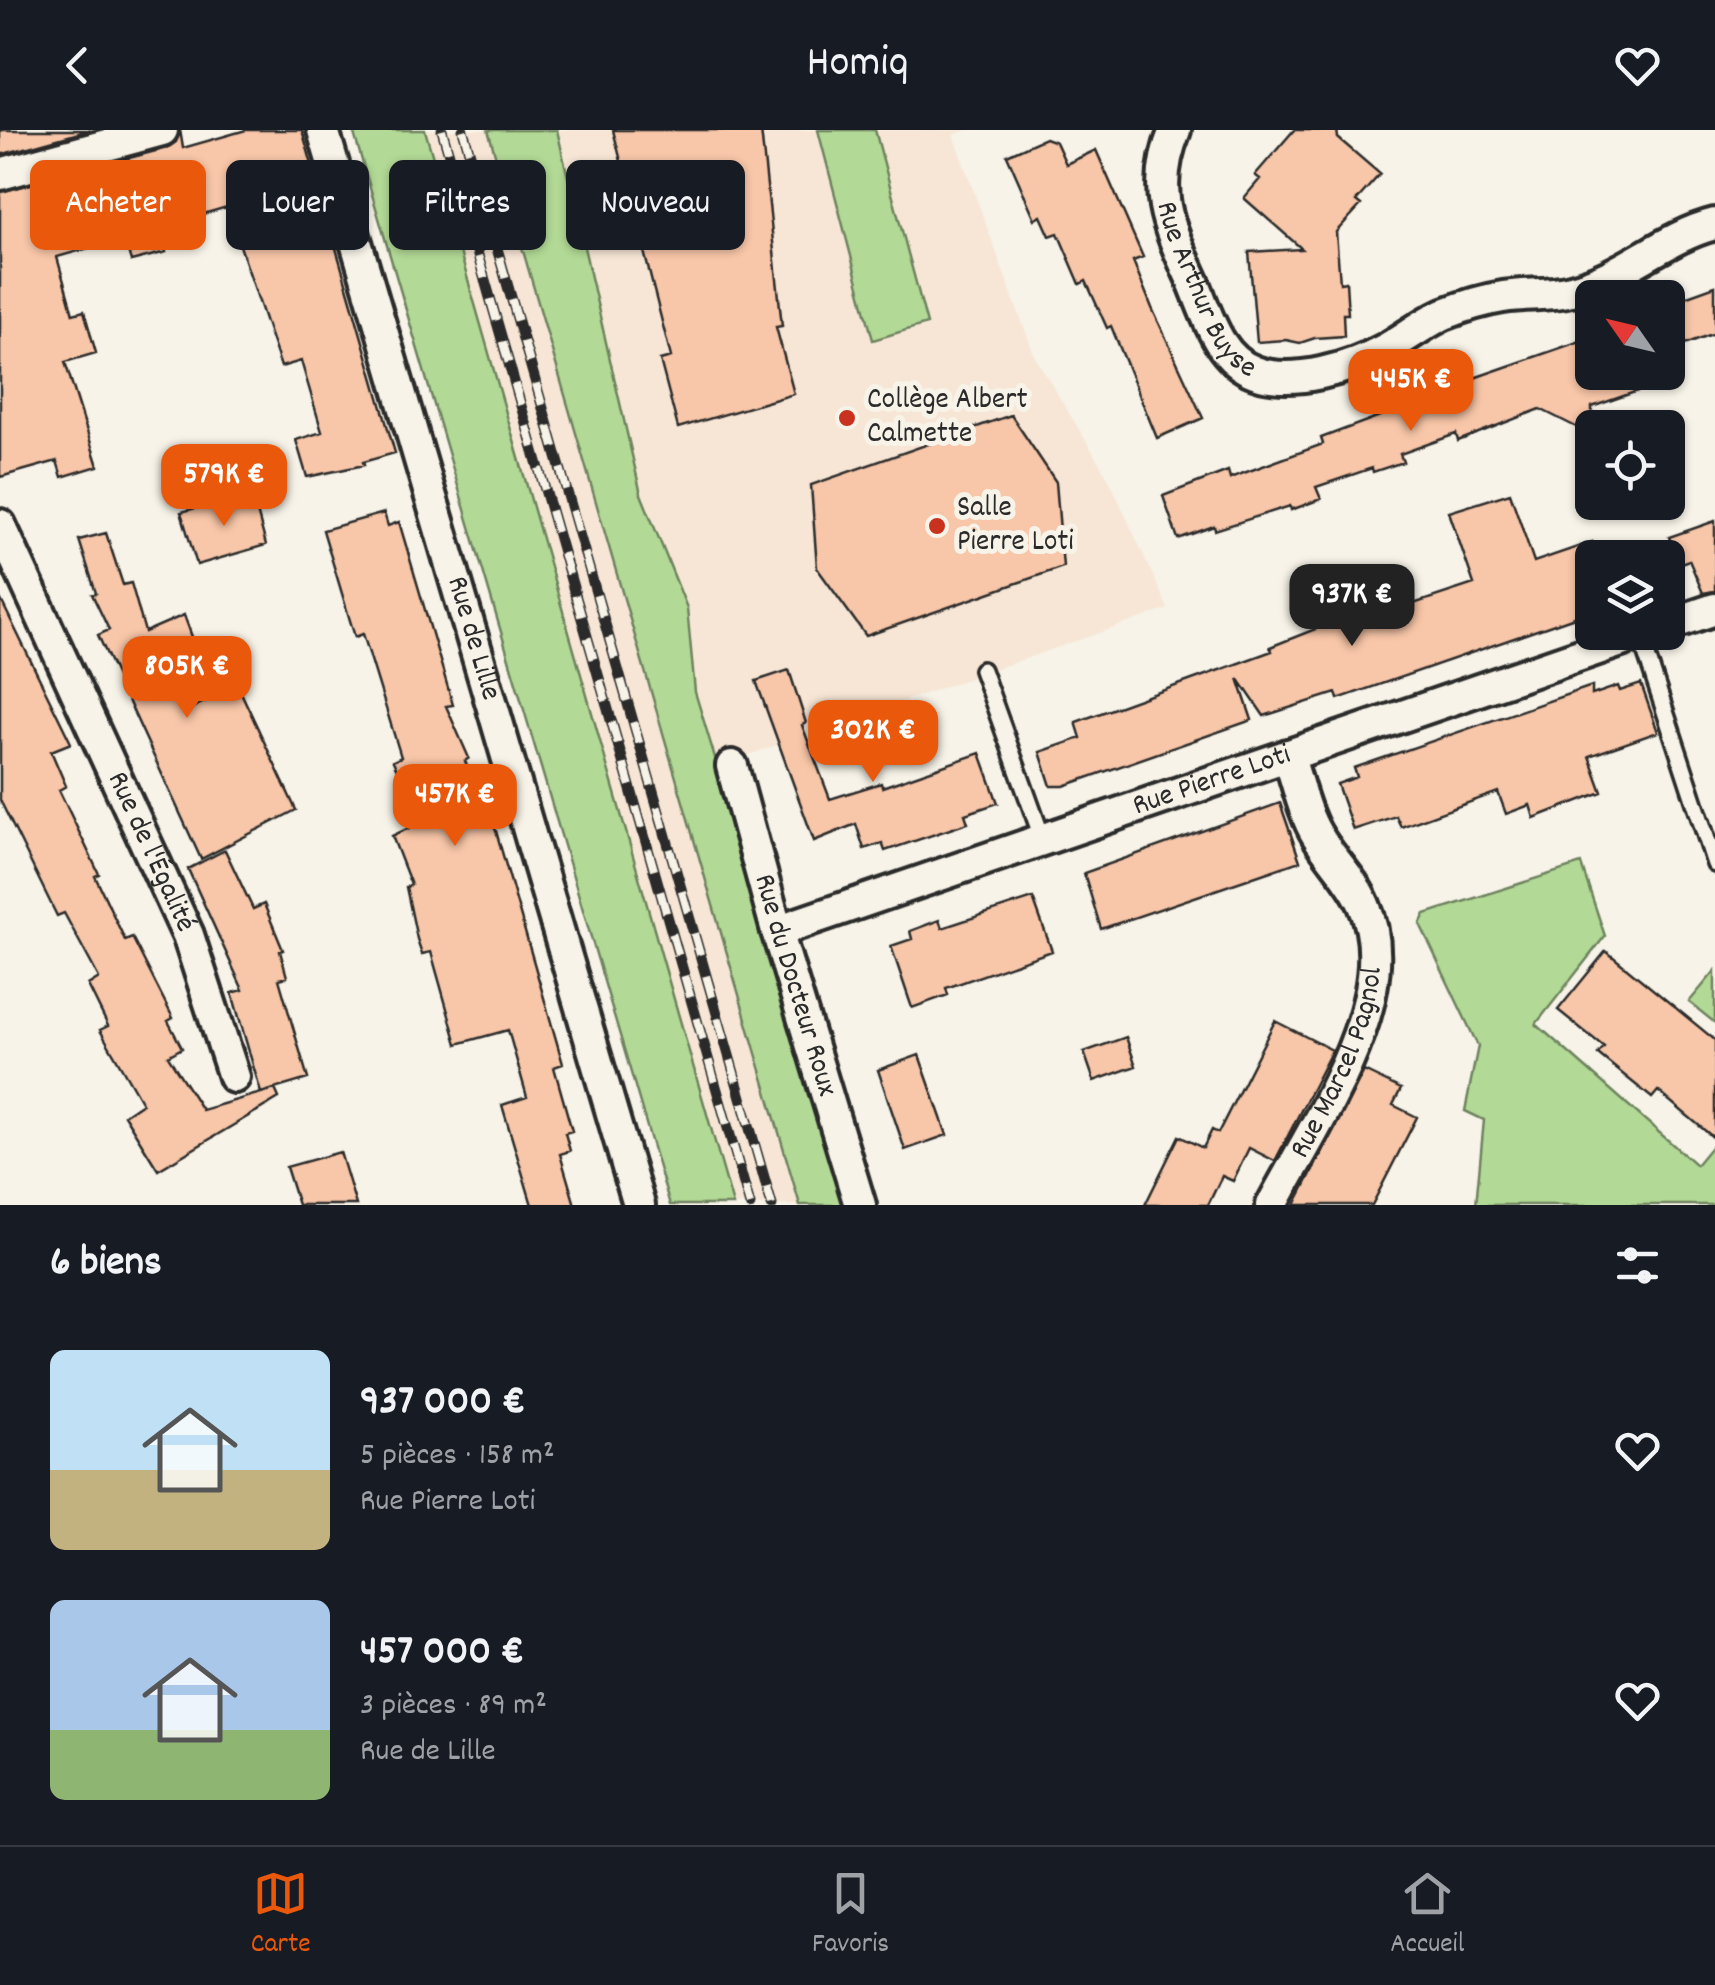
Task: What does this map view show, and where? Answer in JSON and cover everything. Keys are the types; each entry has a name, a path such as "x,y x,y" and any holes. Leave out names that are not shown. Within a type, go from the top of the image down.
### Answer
{"street":[{"path":"0,174 162,130"},
{"name":"Rue de Lille","path":"323,130 638,1205"},
{"name":"Rue Arthur Buyse","path":"1175,130 1165,153 1161,189 1167,224 1222,348 1250,371 1272,377 1295,379 1381,352 1444,314 1502,297 1571,290 1620,271 1664,243 1715,224"},
{"name":"Rue de l'Égalité","path":"0,525 188,935 234,1077"},
{"name":"Rue Pierre Loti","path":"1685,619 1715,609"},
{"name":"Rue Pierre Loti","path":"777,931 1596,650"},
{"name":"Rue Marcel Pagnol","path":"1272,1205 1360,1034 1376,966 1372,925 1365,906 1316,834 1288,755"},
{"name":"Rue du Docteur Roux","path":"732,766 860,1205"}],"lane":[{"path":"1657,650 1715,864"},
{"path":"982,670 1043,840"}],"shaded area":[{"path":"425,130 488,130 497,160 434,160"},
{"name":"Collège Albert Calmette","path":"549,130 966,130 953,135 1035,357 1109,479 1168,609 717,766 695,692 687,608 641,494 579,250 745,250 745,160 566,160 566,197"},
{"path":"459,250 523,250 800,1205 733,1205"}],"green space":[{"path":"353,130 425,130 434,160 389,160 389,250 459,250 733,1205 670,1205 369,184 369,160 362,160"},
{"path":"488,130 557,130 566,169 566,250 585,250 641,494 687,608 695,692 851,1205 800,1205 523,250 546,250 546,160 497,160"},
{"path":"818,130 875,130 927,324 873,340"},
{"path":"1581,864 1605,936 1536,1024 1696,1165 1715,1142 1715,1205 1476,1205 1484,1120 1465,1111 1478,1046 1420,924 1425,914"},
{"path":"1715,971 1715,1023 1689,1002"}],"building":[{"path":"0,130 90,130 0,155"},
{"path":"180,130 183,148 246,130 302,130 311,160 226,160 226,207 206,213 206,160 121,160 176,142"},
{"path":"613,130 761,130 782,326 776,327 794,394 678,428 660,360 671,357 644,250 745,250 745,160 621,160"},
{"path":"1294,130 1337,130 1338,138 1380,174 1356,201 1361,205 1336,232 1340,283 1346,282 1348,314 1343,314 1344,336 1300,343 1257,342 1249,252 1302,249 1244,198 1260,179 1255,175"},
{"path":"1045,138 1056,142 1066,164 1096,150 1143,257 1133,261 1203,418 1157,438 1111,326 1107,328 1086,281 1080,284 1058,233 1050,236 1041,216 1035,219 1007,155"},
{"path":"30,184 30,250 82,250 57,257 73,314 84,311 96,353 65,362 98,466 62,477 57,461 0,477 0,192"},
{"path":"128,250 166,252 131,261"},
{"path":"242,250 337,250 395,453 363,462 364,465 307,477 296,440 322,432 301,361 281,367"},
{"path":"1715,286 1715,333 1685,344 1685,297"},
{"path":"1575,343 1575,390 1641,390 1592,410 1575,410 1575,426 1540,409 1458,441 1456,434 1400,454 1403,462 1316,487 1321,499 1178,539 1163,496 1228,471 1230,478 1323,444 1321,438 1404,407 1402,401 1467,375 1468,380"},
{"name":"Salle Pierre Loti","path":"1011,415 1056,482 1063,567 866,636 817,568 811,485"},
{"path":"252,493 266,545 197,565 181,512"},
{"path":"1510,493 1534,562 1575,548 1575,617 1338,699 1336,693 1264,716 1238,678 1252,720 1064,786 1051,786 1040,752 1081,738 1076,722 1272,651 1270,647 1358,612 1362,621 1474,584 1449,512"},
{"path":"384,513 388,526 399,522 453,705 446,706 496,831 563,1064 554,1067 572,1131 565,1133 570,1151 560,1154 575,1205 532,1205 502,1105 527,1097 508,1030 457,1044 431,952 422,954 417,939 406,887 411,885 392,836 422,822 393,761 401,757 363,634 355,637 323,530"},
{"path":"1715,521 1715,591 1703,593 1689,560 1685,561 1685,540 1669,537"},
{"path":"106,533 123,585 131,583 145,632 184,615 195,645 161,660 185,711 238,686 296,810 201,859 98,635 109,630 92,594 96,593 79,540"},
{"path":"0,598 71,743 51,751 66,786 59,790 125,940 132,937 173,1018 168,1021 182,1048 168,1056 202,1110 275,1089 279,1098 158,1170 124,1115 142,1103 100,1030 108,1026 88,985 99,978 64,913 57,916 0,800"},
{"path":"789,670 806,723 802,725 830,799 881,783 882,787 980,753 998,803 965,814 968,823 885,851 882,843 864,849 856,824 814,841 756,681"},
{"path":"1641,684 1658,732 1589,756 1602,792 1534,818 1530,805 1506,814 1498,792 1401,827 1396,816 1353,830 1337,784 1357,777 1354,768 1592,686 1592,695 1618,686 1620,691"},
{"path":"1280,803 1300,861 1101,929 1084,873"},
{"path":"225,850 253,909 264,904 283,950 280,951 287,977 279,979 308,1079 261,1093 232,993 243,990 188,869"},
{"path":"1033,898 1052,951 946,988 948,995 912,1008 891,946 912,939 910,931 939,920 942,928"},
{"path":"1606,951 1715,1040 1715,1139 1658,1091 1652,1098 1598,1054 1604,1047 1558,1010"},
{"path":"1275,1021 1332,1050 1275,1161 1249,1148 1233,1181 1222,1176 1208,1205 1145,1205 1179,1136 1203,1148 1212,1130 1218,1133"},
{"path":"1126,1037 1136,1066 1094,1081 1084,1052"},
{"path":"919,1055 947,1135 905,1150 878,1070"},
{"path":"1364,1071 1401,1089 1393,1105 1417,1117 1372,1205 1295,1205"},
{"path":"340,1152 356,1205 298,1205 286,1167"}],"railway":[{"path":"442,130 750,1205"},
{"path":"463,130 772,1205"}],"place":[{"name":"Collège Albert Calmette","path":"847,418"},
{"name":"Salle Pierre Loti","path":"937,526"}]}
